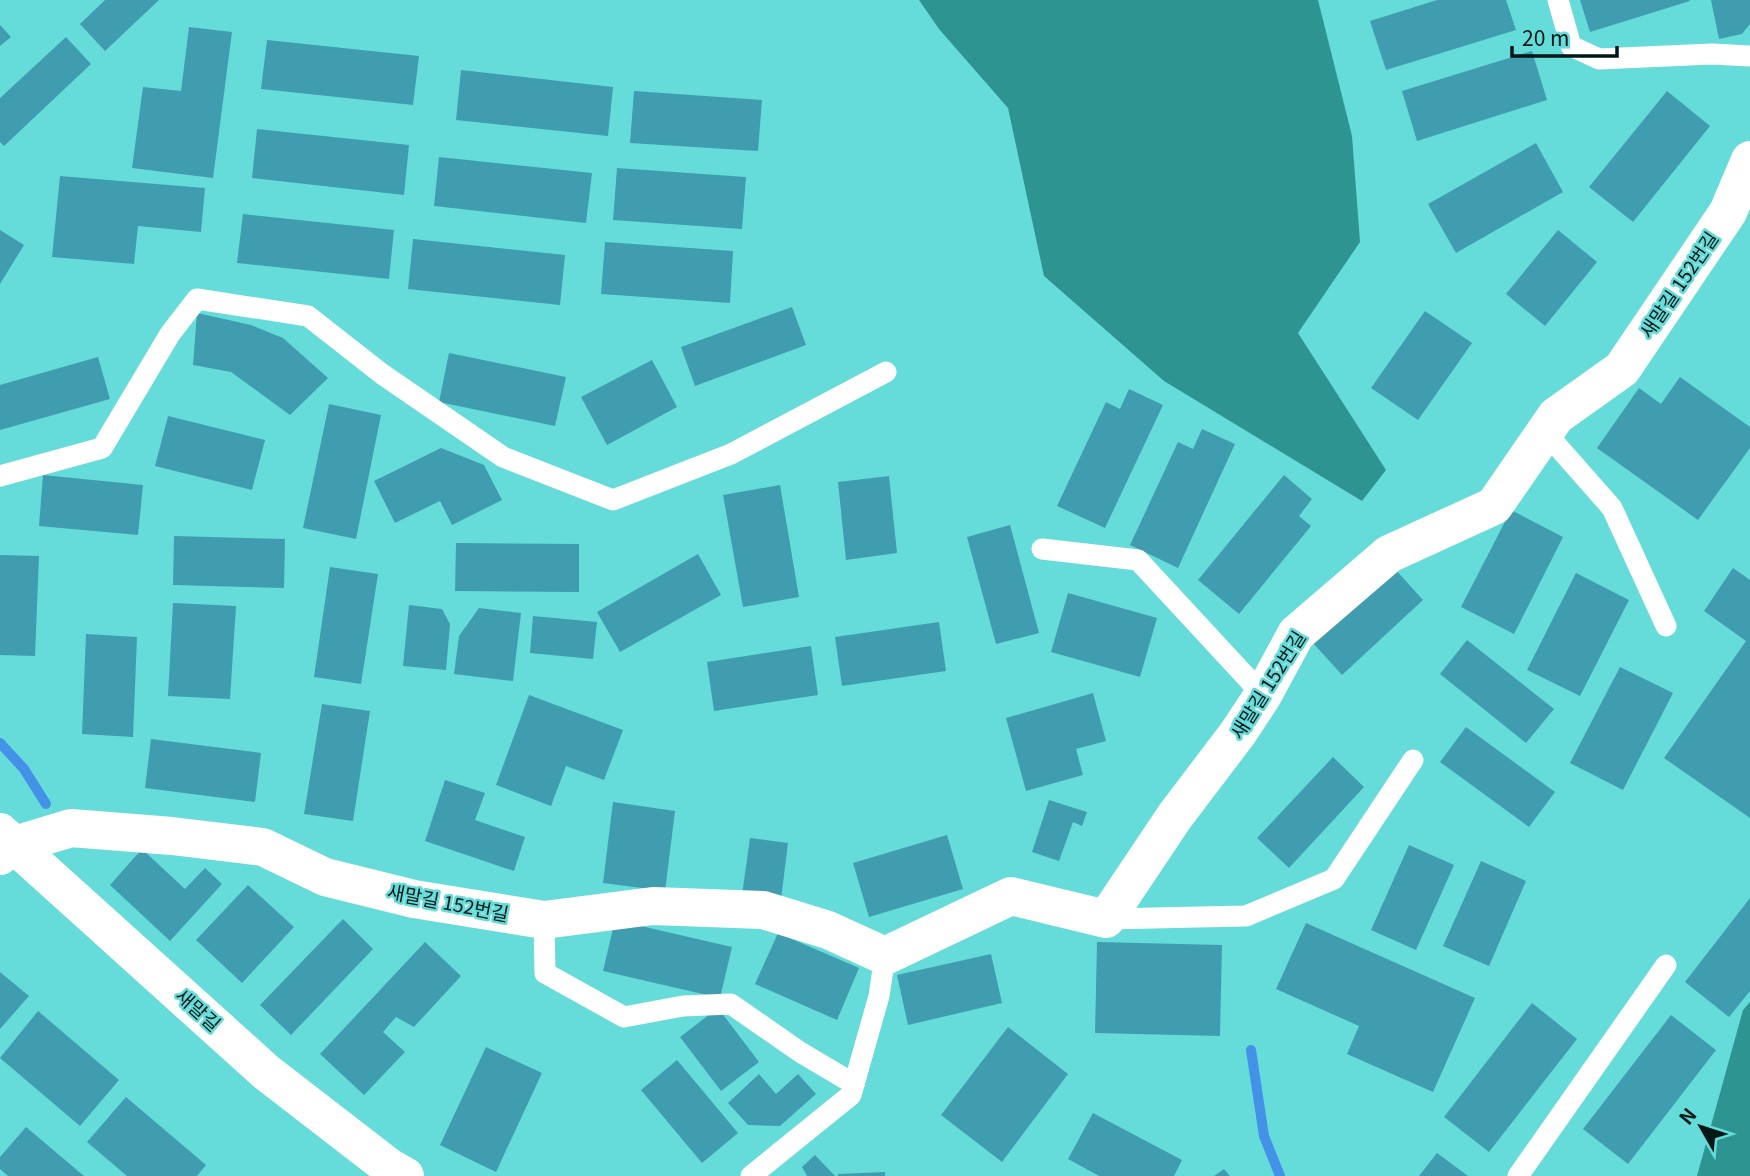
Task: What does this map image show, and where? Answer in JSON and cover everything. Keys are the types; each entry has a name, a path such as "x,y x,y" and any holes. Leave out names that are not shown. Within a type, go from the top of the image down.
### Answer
{"street":[{"name":"새말길 152번길","path":"1106,919 1175,817 1238,733 1263,695 1296,634 1389,554 1494,506 1556,416 1622,369 1728,212 1750,160"},
{"name":"새말길 152번길","path":"5,844 71,828 263,847 325,877 414,899 544,920 653,906 763,910 828,930 885,956"},
{"name":"새말길","path":"5,844 266,1072 389,1167 405,1176"},
{"path":"885,956 1012,896 1106,919"}],"lane":[{"path":"1558,0 1571,46 1599,59 1712,54 1750,56"},
{"path":"0,477 102,449 170,334 197,299 309,316 382,374 503,457 613,500 731,454 886,372"},
{"path":"1545,432 1612,508 1666,626"},
{"path":"1042,549 1138,560 1263,695"},
{"path":"1106,919 1246,916 1334,878 1413,760"},
{"path":"544,920 545,973 624,1017 683,1006 732,1004 800,1052 854,1084"},
{"path":"751,1176 851,1095 879,996 885,956"},
{"path":"1518,1176 1666,965"}],"shaded area":[{"path":"919,0 1318,0 1352,136 1360,242 1298,333 1386,470 1362,501 1164,381 1044,276 1008,108 939,29"},
{"path":"1750,1002 1750,1176 1697,1176 1743,1010"}],"building":[{"path":"105,0 159,0 105,51 80,24"},
{"path":"1437,0 1506,0 1516,30 1386,70 1370,21"},
{"path":"1580,0 1689,0 1690,1 1590,32"},
{"path":"1711,0 1750,0 1750,24 1742,34 1719,39"},
{"path":"0,25 11,37 0,46"},
{"path":"189,27 232,32 213,178 132,168 143,87 181,91"},
{"path":"66,37 91,64 4,146 0,142 0,98"},
{"path":"267,40 419,56 413,105 261,89"},
{"path":"1532,51 1547,100 1417,141 1402,91"},
{"path":"461,70 613,87 608,136 456,120"},
{"path":"634,91 762,100 758,151 630,143"},
{"path":"1667,91 1710,126 1633,222 1589,187"},
{"path":"257,129 409,145 404,195 252,178"},
{"path":"1536,143 1563,192 1456,253 1428,204"},
{"path":"439,157 592,173 586,223 434,206"},
{"path":"617,168 746,177 742,229 613,220"},
{"path":"60,176 205,188 201,232 138,226 134,264 52,257"},
{"path":"243,214 394,230 389,279 237,263"},
{"path":"0,230 24,245 0,284"},
{"path":"1558,230 1597,262 1545,326 1506,294"},
{"path":"413,239 565,255 560,305 408,289"},
{"path":"605,242 733,251 730,303 601,294"},
{"path":"792,307 806,345 695,386 681,347"},
{"path":"1425,311 1472,343 1418,420 1371,388"},
{"path":"197,313 251,325 283,338 328,378 290,415 231,372 193,365"},
{"path":"449,353 566,377 555,426 439,402"},
{"path":"98,357 110,399 0,430 0,385"},
{"path":"652,360 677,407 607,445 581,397"},
{"path":"1680,377 1750,427 1750,448 1698,520 1597,448 1639,388 1661,404"},
{"path":"1129,389 1163,405 1105,528 1057,506 1106,402 1120,409"},
{"path":"329,404 381,415 356,539 303,528"},
{"path":"168,416 265,440 252,490 155,466"},
{"path":"1202,429 1235,444 1178,568 1130,545 1178,442 1193,449"},
{"path":"441,448 484,465 502,500 452,525 440,501 395,523 374,481"},
{"path":"43,475 143,485 138,535 39,526"},
{"path":"1284,475 1312,499 1299,516 1311,526 1239,614 1198,580"},
{"path":"889,476 897,553 846,560 838,482"},
{"path":"780,485 799,597 743,607 723,495"},
{"path":"1511,510 1563,537 1514,634 1461,607"},
{"path":"1010,525 1039,633 996,644 967,537"},
{"path":"174,536 285,539 284,588 173,585"},
{"path":"456,543 579,544 579,592 455,591"},
{"path":"698,554 721,595 620,652 597,612"},
{"path":"0,555 39,556 35,656 0,655"},
{"path":"330,567 378,574 361,684 314,677"},
{"path":"1394,568 1423,600 1342,675 1313,643"},
{"path":"1733,568 1750,580 1750,818 1664,758 1746,641 1704,611"},
{"path":"1576,573 1629,600 1580,696 1527,670"},
{"path":"1068,593 1157,618 1140,677 1051,652"},
{"path":"173,603 236,606 230,699 168,696"},
{"path":"409,605 442,609 450,624 446,670 403,666"},
{"path":"479,608 521,613 513,681 454,674 459,636"},
{"path":"533,616 597,622 593,659 530,653"},
{"path":"939,622 946,671 842,686 835,637"},
{"path":"86,634 137,637 133,737 82,734"},
{"path":"1467,640 1554,709 1526,743 1440,674"},
{"path":"811,646 818,695 714,711 707,662"},
{"path":"1620,667 1673,693 1623,790 1570,763"},
{"path":"1093,693 1106,741 1076,749 1083,775 1026,791 1006,718"},
{"path":"529,695 623,730 604,780 566,766 551,806 496,785"},
{"path":"322,704 370,711 353,821 304,814"},
{"path":"1466,727 1555,792 1529,827 1440,762"},
{"path":"151,739 261,753 255,802 145,788"},
{"path":"1333,757 1364,787 1289,868 1257,838"},
{"path":"445,780 485,793 475,820 525,837 514,871 425,841"},
{"path":"1049,800 1087,812 1082,826 1073,822 1059,861 1032,852"},
{"path":"613,802 675,811 665,891 603,883"},
{"path":"947,835 963,889 869,917 853,863"},
{"path":"750,838 788,843 781,899 742,895"},
{"path":"1409,845 1454,865 1416,950 1371,930"},
{"path":"142,849 185,889 205,868 222,884 170,941 110,885"},
{"path":"1481,861 1526,881 1489,966 1443,946"},
{"path":"248,885 294,927 242,983 196,940"},
{"path":"1750,898 1750,991 1729,1017 1685,982"},
{"path":"343,919 373,949 291,1035 260,1005"},
{"path":"615,920 732,947 720,998 603,971"},
{"path":"1306,923 1475,998 1433,1092 1347,1054 1359,1026 1276,989"},
{"path":"778,933 859,968 837,1020 755,984"},
{"path":"425,942 461,976 414,1027 396,1017 383,1032 405,1052 364,1095 320,1054"},
{"path":"1097,942 1222,945 1220,1036 1095,1033"},
{"path":"991,954 1002,1003 908,1025 897,975"},
{"path":"0,972 29,996 0,1029"},
{"path":"1532,1003 1577,1039 1489,1152 1444,1117"},
{"path":"718,1008 759,1062 721,1091 680,1037"},
{"path":"38,1011 119,1080 80,1126 0,1058"},
{"path":"1671,1015 1716,1050 1628,1164 1583,1129"},
{"path":"1008,1027 1068,1074 1002,1162 941,1115"},
{"path":"486,1047 542,1073 496,1172 440,1145"},
{"path":"677,1060 738,1133 702,1163 641,1090"},
{"path":"759,1074 776,1094 798,1074 816,1094 780,1126 748,1125 728,1103"},
{"path":"126,1097 206,1165 197,1176 127,1176 87,1142"},
{"path":"1093,1113 1182,1160 1174,1176 1099,1176 1068,1159"},
{"path":"26,1127 84,1176 8,1176 0,1169 0,1157"},
{"path":"1437,1153 1468,1176 1419,1176"},
{"path":"815,1155 835,1176 807,1176 802,1167"},
{"path":"1224,1169 1230,1176 1214,1176"},
{"path":"885,1172 885,1176 838,1176 838,1174"}],"waterway":[{"path":"0,743 24,769 46,804"},
{"path":"1251,1050 1264,1136 1280,1176"}]}
